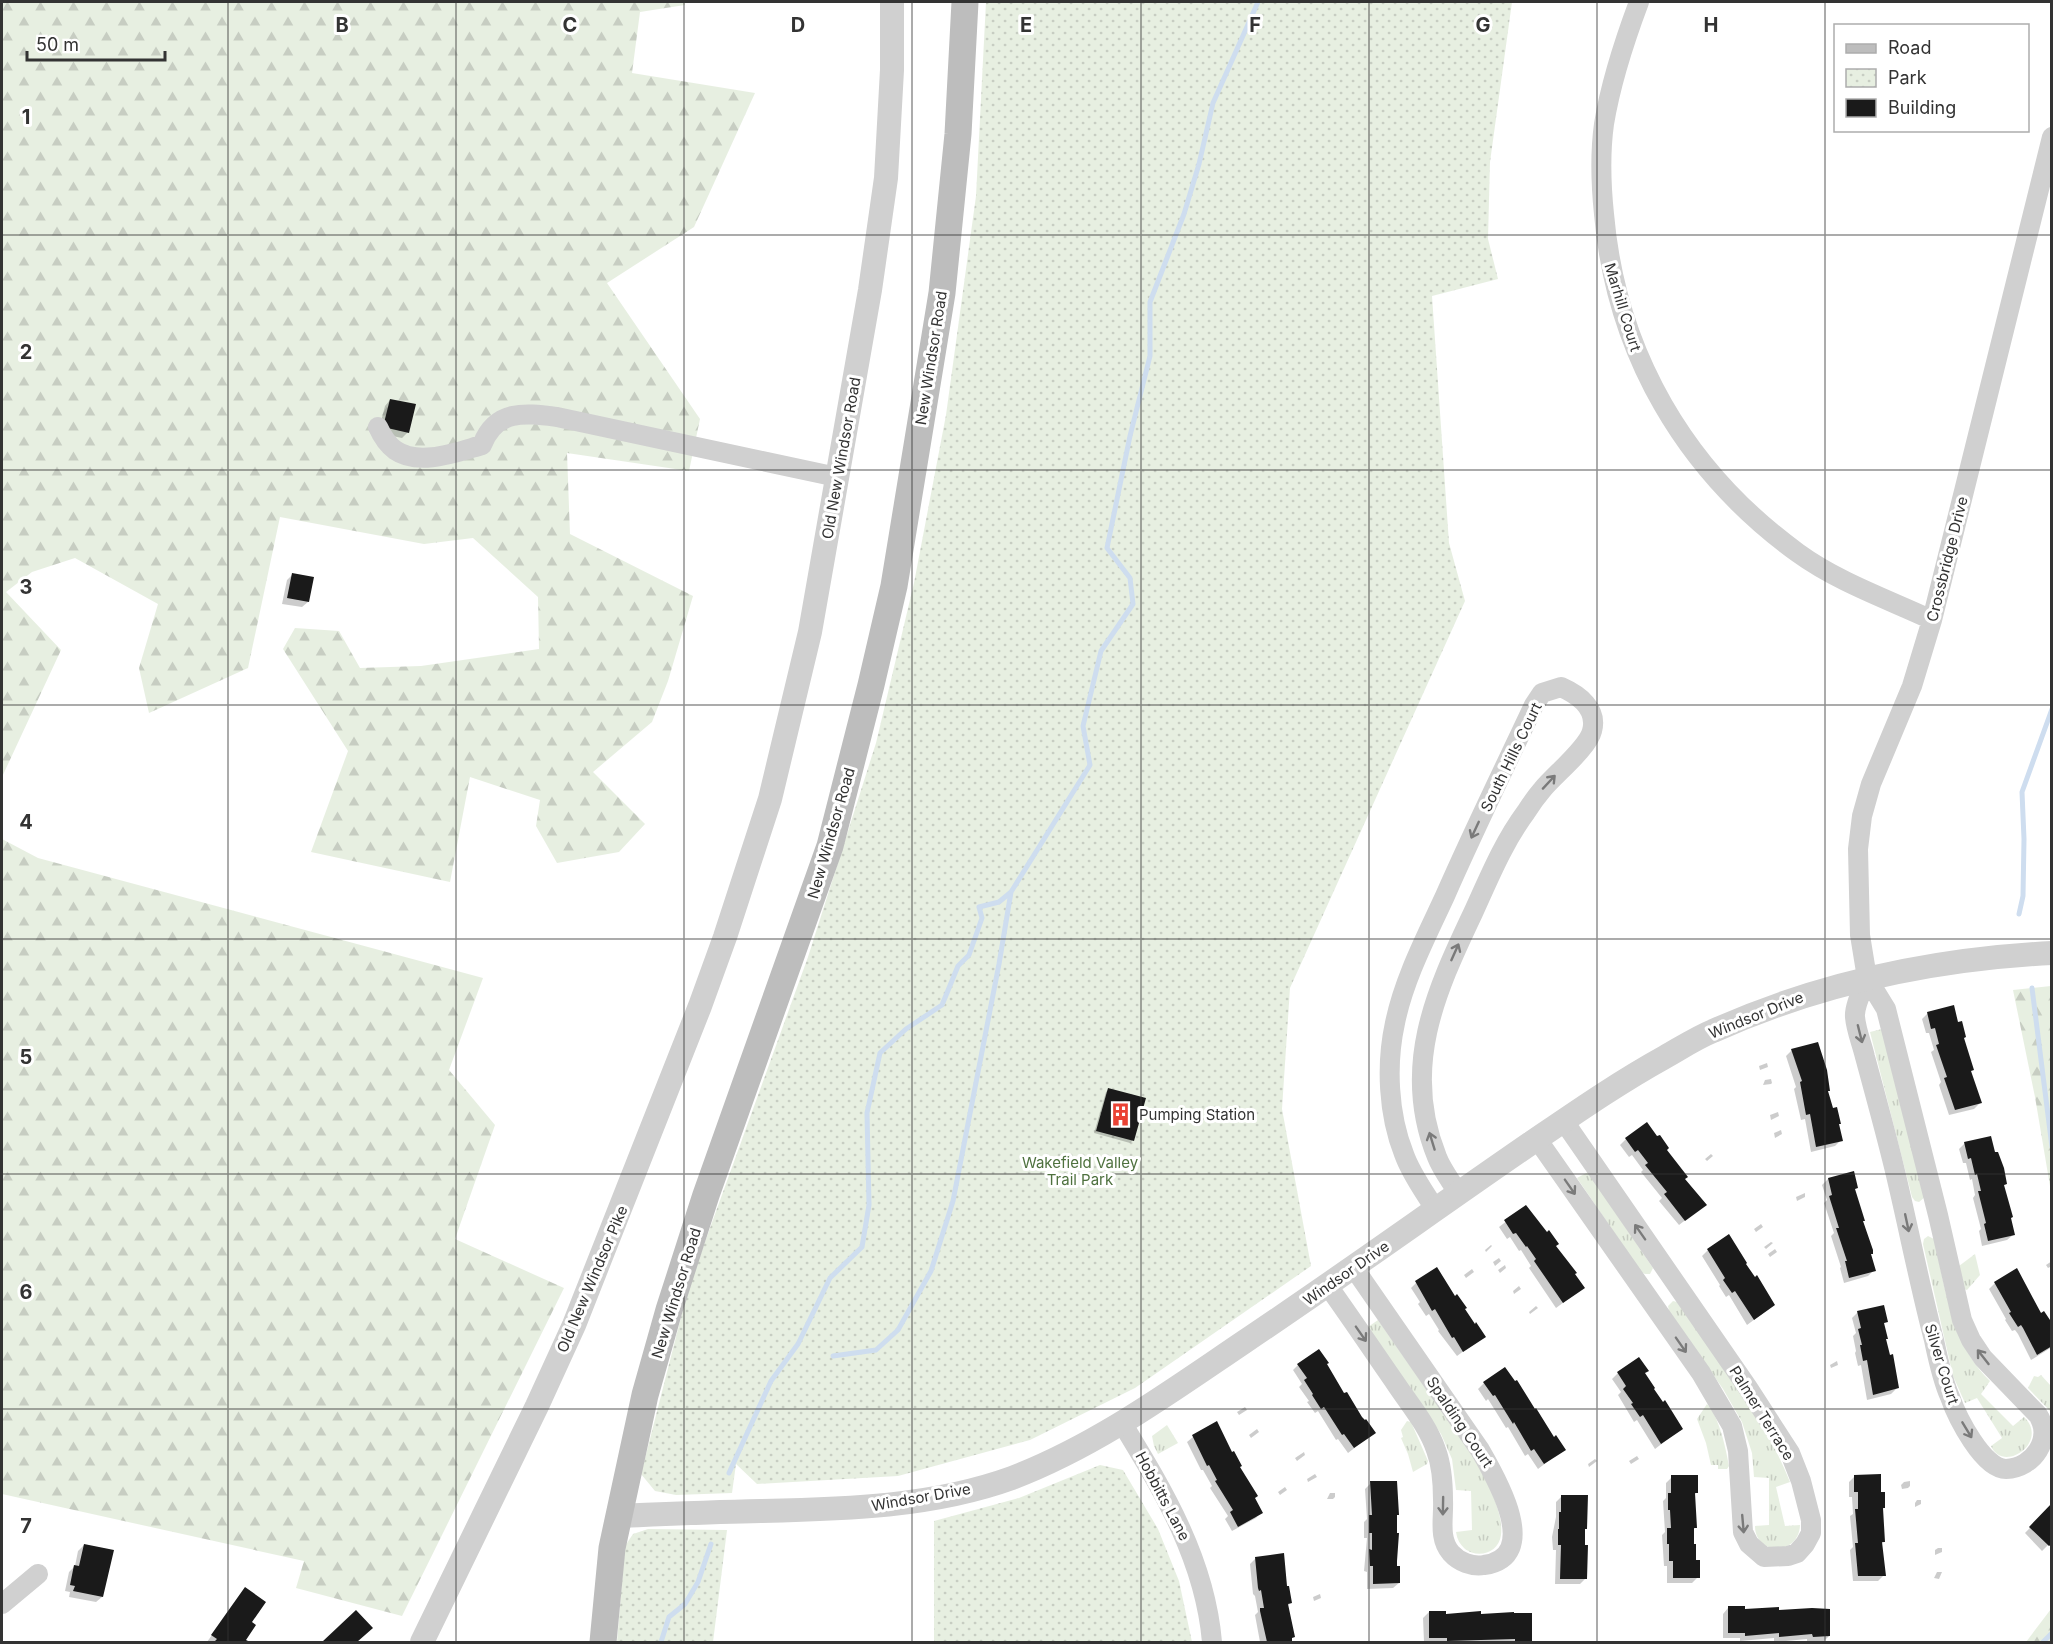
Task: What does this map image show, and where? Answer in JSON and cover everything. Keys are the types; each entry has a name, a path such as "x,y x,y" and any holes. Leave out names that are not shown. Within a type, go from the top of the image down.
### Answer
{"main road":[{"name":"New Windsor Road","path":"603,1642 612,1548 645,1395 669,1310 706,1195 830,846 872,685 894,586 942,293 958,134 965,2"}],"street":[{"name":"Old New Windsor Road","path":"736,905 757,844 781,759 810,632 870,290 886,178 892,70 892,2"},
{"name":"Marhill Court","path":"1639,2 1613,77 1604,126 1602,190 1607,253 1635,351 1663,407 1692,451 1733,499 1800,554 1932,620"},
{"name":"Crossbridge Drive","path":"1867,978 1860,935 1858,849 1862,816 1871,784 1912,686 1932,620 2052,137"},
{"path":"378,427 385,441 395,451 418,458 442,456 482,445 487,432 507,417 522,413 535,414 837,477"},
{"name":"South Hills Court","path":"1435,1209 1417,1182 1403,1153 1395,1123 1390,1085 1394,1024 1403,995 1431,927 1534,705 1542,693 1561,687 1584,702 1591,711 1594,721 1592,734 1542,789 1502,848 1437,993 1426,1034 1422,1061 1427,1125 1438,1159 1458,1193"},
{"name":"Old New Windsor Pike","path":"422,1642 574,1325 700,1006 736,905"},
{"name":"Windsor Drive","path":"618,1516 883,1505 925,1499 1010,1478 1066,1453 1122,1423 1328,1286 1563,1120 1709,1032 1807,994 1867,978 1972,960 2052,953"},
{"name":"Silver Court","path":"1867,978 1886,1010 1962,1320 1983,1358 2038,1415 2044,1425 2044,1440 2038,1452 2027,1462 2014,1467 1998,1468 1988,1462 1957,1414 1944,1381 1894,1167 1855,1016 1867,978"},
{"name":"Palmer Terrace","path":"1537,1139 1701,1372 1732,1426 1738,1451 1743,1532 1749,1544 1764,1557 1788,1556 1797,1553 1806,1544 1811,1533 1811,1520 1791,1454 1563,1120"},
{"name":"Spalding Court","path":"1328,1286 1413,1408 1436,1448 1442,1477 1444,1541 1460,1560 1472,1565 1495,1562 1505,1555 1514,1537 1506,1502 1495,1476 1480,1450 1354,1268"},
{"name":"Hobbitts Lane","path":"1122,1423 1174,1513 1193,1554 1203,1588 1212,1642"},
{"path":"2,1604 38,1574"}],"green space":[{"path":"2,2 685,2 685,5 640,12 632,73 755,93 694,227 607,283 700,419 689,471 567,453 570,534 693,596 668,681 652,722 593,772 645,824 619,852 557,863 536,826 540,800 470,777 450,882 311,852 348,751 283,649 295,628 339,631 360,668 421,666 539,649 538,597 473,538 424,544 280,517 248,668 149,713 139,668 158,604 75,558 32,572 6,592 61,650 2,777"},
{"name":"Wakefield Valley Trail Park","path":"986,2 1512,2 1490,162 1488,239 1498,279 1432,296 1449,543 1465,601 1290,988 1282,1109 1311,1266 1135,1388 1030,1440 898,1476 757,1484 736,1464 732,1493 676,1495 655,1491 641,1474 689,1286 808,957 876,743 914,583 946,415 976,196"},
{"path":"2,839 38,858 483,978 449,1070 495,1125 455,1239 564,1288 402,1616 296,1588 304,1561 2,1494"},
{"path":"2051,986 2051,1192 2035,1097 2013,990"},
{"path":"1882,1029 1925,1197 1919,1202 1912,1197 1870,1032"},
{"path":"1588,1172 1653,1268 1650,1274 1641,1272 1577,1178"},
{"path":"1928,1236 1934,1239 1958,1333 1966,1350 1990,1381 1981,1394 2013,1426 2024,1417 2031,1427 2032,1436 2028,1445 2014,1456 2005,1457 1997,1454 1991,1446 2002,1438 1977,1398 1965,1403 1953,1376 1923,1244 1924,1239"},
{"path":"1975,1254 1980,1275 1967,1290 1964,1289 1959,1266"},
{"path":"1673,1301 1677,1302 1754,1411 1790,1482 1776,1487 1785,1526 1800,1525 1798,1535 1785,1547 1769,1547 1757,1536 1755,1526 1769,1525 1769,1478 1754,1477 1752,1453 1742,1422 1723,1389 1669,1311 1668,1306"},
{"path":"1378,1320 1475,1459 1489,1486 1500,1516 1501,1535 1493,1549 1486,1553 1471,1552 1459,1541 1456,1532 1472,1530 1471,1491 1456,1490 1452,1459 1441,1434 1368,1327"},
{"path":"2041,1375 2051,1386 2051,1412 2028,1388 2034,1376"},
{"path":"1707,1404 1715,1416 1721,1433 1729,1466 1727,1469 1718,1469 1718,1465 1711,1465 1697,1419"},
{"path":"1407,1421 1411,1422 1428,1461 1427,1464 1413,1472 1401,1438 1403,1437 1401,1430"},
{"path":"1167,1425 1178,1443 1158,1454 1152,1436"},
{"path":"1100,1465 1123,1470 1158,1529 1179,1581 1192,1642 934,1642 934,1521 1019,1498"},
{"path":"648,1529 727,1530 713,1642 617,1642 625,1546 633,1534"},
{"path":"2051,1609 2051,1642 2026,1642"}],"building":[{"path":"390,399 416,404 409,433 383,427"},
{"path":"292,573 314,577 309,602 287,598"},
{"path":"1954,1005 1958,1022 1962,1021 1966,1037 1964,1038 1974,1070 1971,1071 1982,1103 1955,1110 1944,1078 1947,1077 1936,1045 1939,1044 1935,1028 1931,1029 1927,1012"},
{"path":"1818,1042 1827,1070 1830,1091 1828,1091 1833,1108 1837,1107 1843,1141 1816,1147 1810,1114 1806,1115 1800,1082 1802,1081 1791,1049"},
{"name":"Pumping Station","path":"1108,1088 1146,1098 1134,1141 1096,1131"},
{"path":"1647,1122 1657,1136 1660,1135 1669,1148 1667,1150 1688,1177 1685,1179 1707,1205 1685,1221 1664,1194 1667,1192 1645,1165 1648,1163 1638,1150 1635,1152 1625,1138"},
{"path":"1991,1136 1995,1152 1998,1152 2004,1168 2007,1184 2004,1185 2013,1217 2011,1218 2015,1235 1988,1241 1977,1174 1975,1175 1971,1158 1968,1159 1964,1142"},
{"path":"1854,1171 1858,1188 1855,1189 1873,1250 1871,1254 1876,1271 1849,1278 1845,1261 1847,1261 1836,1228 1839,1228 1829,1196 1832,1195 1828,1178"},
{"path":"1526,1205 1559,1244 1556,1246 1577,1273 1575,1274 1585,1288 1563,1303 1534,1261 1536,1259 1527,1246 1516,1233 1513,1234 1504,1220"},
{"path":"1729,1234 1746,1264 1755,1277 1757,1275 1775,1305 1754,1320 1735,1291 1732,1293 1723,1280 1725,1278 1707,1249"},
{"path":"1437,1267 1455,1296 1457,1294 1475,1324 1476,1322 1486,1337 1463,1352 1435,1309 1432,1311 1415,1281"},
{"path":"2017,1268 2041,1313 2044,1311 2052,1323 2052,1346 2037,1355 2021,1325 2018,1327 2009,1313 2011,1312 1994,1282"},
{"path":"1884,1305 1888,1322 1884,1323 1888,1339 1886,1339 1890,1355 1893,1354 1899,1388 1873,1395 1867,1360 1863,1361 1858,1329 1861,1328 1857,1311"},
{"path":"1319,1349 1344,1393 1347,1392 1362,1417 1376,1433 1354,1448 1344,1434 1342,1435 1324,1407 1321,1409 1304,1380 1307,1378 1297,1364"},
{"path":"1639,1357 1649,1371 1645,1373 1654,1389 1663,1402 1665,1400 1683,1429 1661,1444 1643,1415 1640,1417 1631,1404 1633,1403 1623,1389 1626,1386 1617,1372"},
{"path":"1505,1367 1515,1381 1517,1380 1554,1437 1556,1435 1566,1450 1544,1464 1534,1449 1531,1451 1514,1422 1513,1424 1495,1395 1493,1396 1483,1382"},
{"path":"1217,1421 1232,1452 1234,1451 1242,1466 1240,1467 1258,1496 1255,1498 1263,1513 1238,1527 1230,1512 1233,1510 1215,1481 1217,1480 1209,1465 1207,1466 1192,1435"},
{"path":"1881,1474 1881,1492 1885,1492 1885,1508 1883,1508 1885,1542 1882,1542 1886,1576 1858,1576 1855,1509 1858,1509 1858,1492 1854,1492 1854,1475"},
{"path":"1671,1475 1698,1475 1698,1493 1695,1493 1697,1528 1694,1528 1694,1544 1696,1544 1696,1560 1700,1560 1700,1578 1673,1578 1673,1561 1669,1561 1669,1544 1667,1544 1667,1528 1671,1528 1668,1493 1671,1493"},
{"path":"1370,1481 1397,1481 1399,1515 1397,1515 1397,1533 1399,1533 1397,1566 1400,1566 1400,1583 1373,1584 1373,1566 1370,1566 1369,1549 1372,1550 1372,1533 1369,1533 1369,1515 1372,1515"},
{"path":"1561,1495 1588,1495 1587,1529 1585,1529 1585,1545 1588,1545 1587,1579 1560,1579 1561,1545 1558,1545 1558,1529"},
{"path":"2052,1503 2052,1544 2049,1546 2029,1527"},
{"path":"84,1544 114,1550 103,1597 73,1591 75,1586 70,1585 74,1565 79,1566"},
{"path":"1284,1553 1287,1586 1289,1586 1292,1603 1288,1604 1295,1637 1292,1638 1292,1642 1267,1642 1260,1611 1260,1608 1264,1608 1261,1590 1259,1591 1258,1588 1255,1557"},
{"path":"245,1587 266,1602 252,1622 256,1625 246,1640 250,1642 214,1642 217,1639 211,1635"},
{"path":"1728,1606 1745,1606 1745,1609 1779,1607 1779,1610 1830,1609 1830,1636 1813,1637 1812,1634 1779,1637 1779,1633 1745,1636 1745,1633 1728,1633"},
{"path":"356,1610 373,1628 357,1642 322,1642"},
{"path":"1429,1611 1446,1611 1446,1614 1481,1611 1481,1614 1532,1613 1532,1641 1515,1641 1515,1639 1447,1641 1447,1638 1429,1638"}],"waterway":[{"path":"729,1473 771,1381 798,1344 830,1278 862,1247 869,1205 867,1113 880,1053 906,1029 942,1005 958,966 969,955 982,918 979,907 999,902 1011,892 1090,765 1083,726 1101,651 1133,604 1130,578 1107,548 1130,436 1150,356 1150,302 1184,214 1199,164 1213,103 1258,2"},
{"path":"2019,914 2023,896 2022,792 2052,709"},
{"path":"833,1356 876,1350 898,1330 931,1271 953,1201 1011,892"},
{"path":"2032,988 2052,1147"},
{"path":"661,1642 669,1617 685,1604 698,1582 711,1544"},
{"path":"2043,1642 2052,1633"}],"place":[{"name":"Pumping Station","path":"1121,1114"}]}
